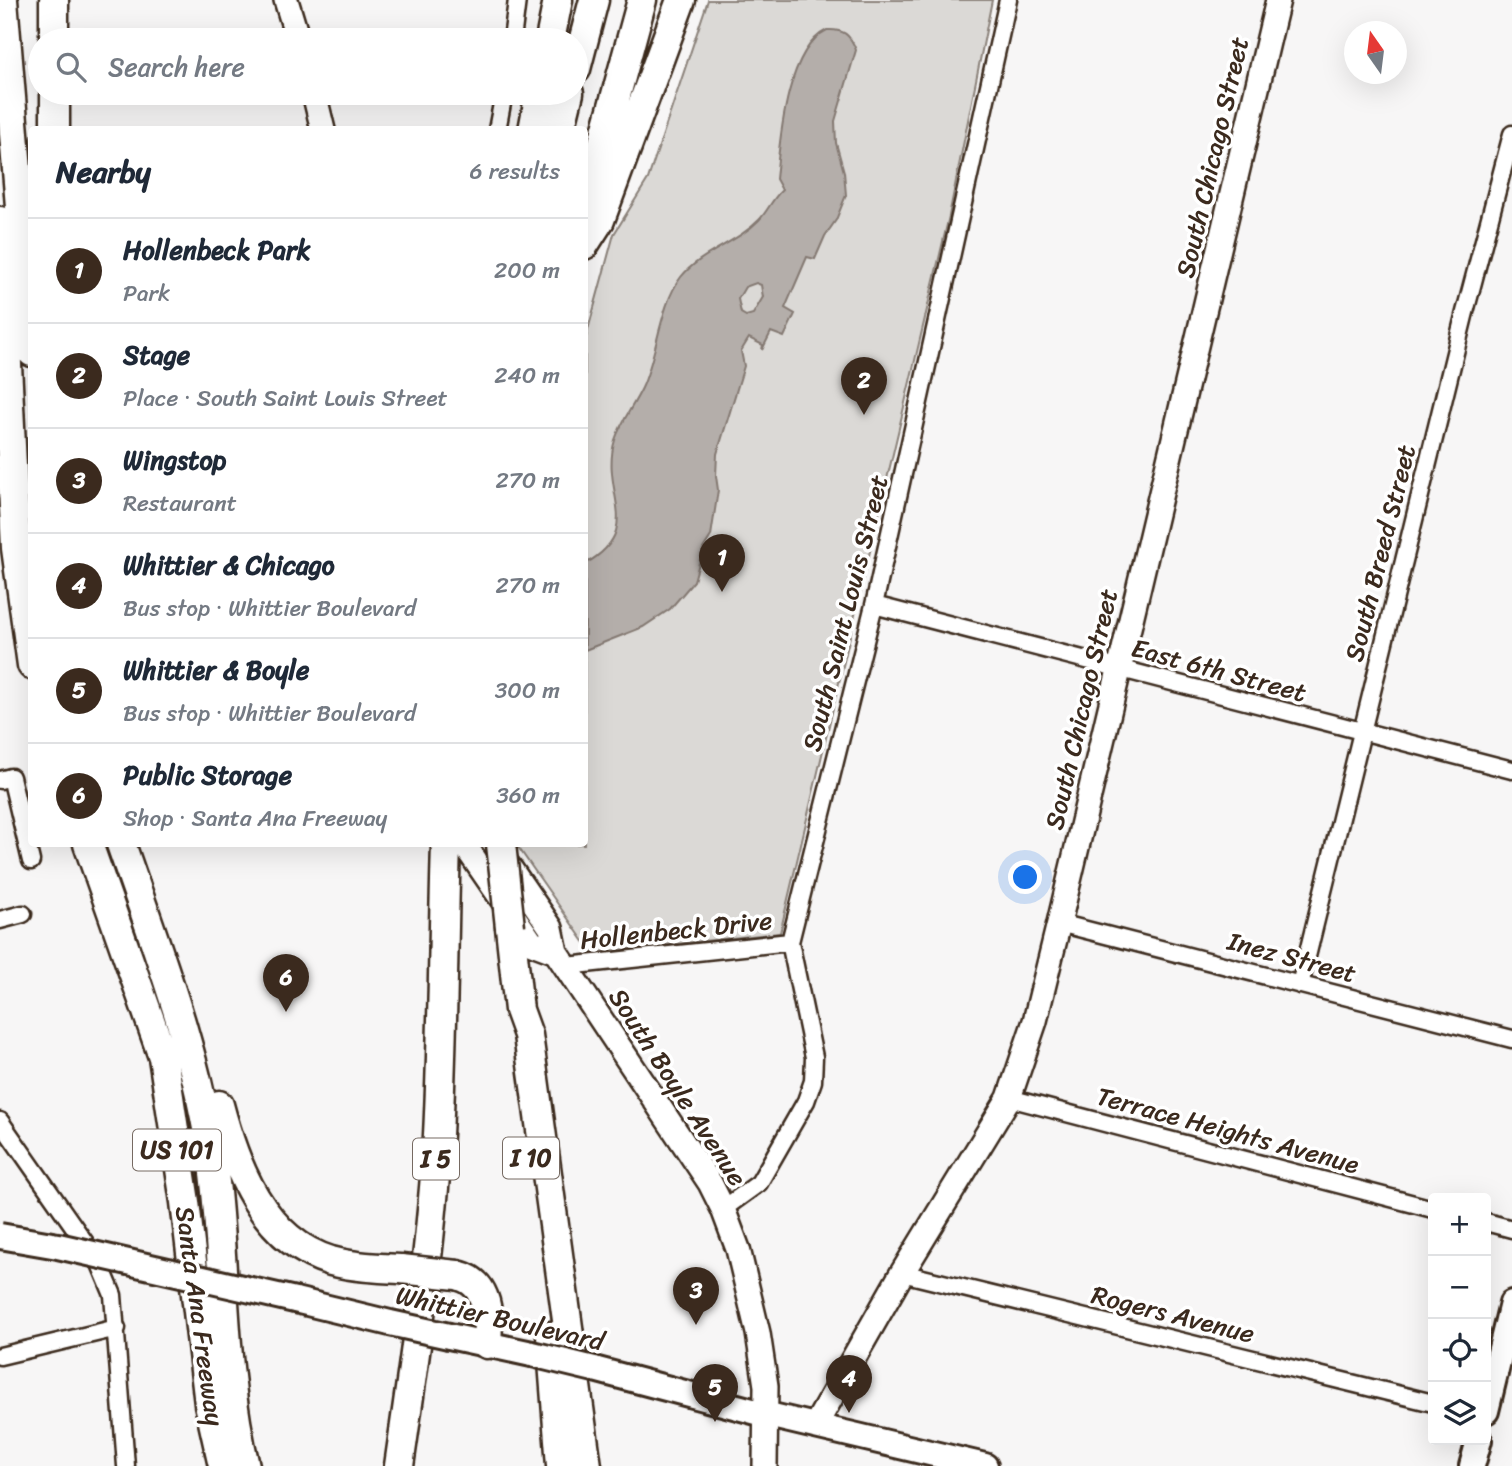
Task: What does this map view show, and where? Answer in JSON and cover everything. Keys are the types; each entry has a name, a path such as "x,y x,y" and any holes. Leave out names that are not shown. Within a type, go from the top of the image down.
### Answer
{"highway":[{"path":"3,0 28,303"},
{"path":"54,0 54,28"},
{"path":"552,28 558,0"},
{"path":"587,28 594,0"},
{"path":"588,197 642,0"},
{"path":"588,239 600,220 681,0"},
{"path":"55,105 55,126"},
{"path":"534,126 538,105"},
{"path":"561,126 566,105"},
{"path":"0,221 16,548"},
{"path":"0,403 28,636"},
{"name":"Santa Ana Freeway","path":"89,847 163,1057 185,1202 209,1404 223,1466"},
{"name":"Santa Ana Freeway","path":"122,847 181,1017 200,1094 212,1163 236,1421 245,1466"},
{"name":"I 5","path":"399,1466 424,1289 438,1137 452,847"},
{"path":"501,847 519,1010 528,1035 587,1466"},
{"name":"I 10","path":"519,1010 517,1037 548,1305 561,1466"},
{"path":"181,1017 204,1048 232,1153 245,1184 285,1233 316,1254 348,1264 457,1275 471,1280 480,1289 488,1314 488,1345"}],"main road":[{"name":"Whittier Boulevard","path":"0,1236 58,1246 532,1354 764,1414 985,1466"},
{"path":"1491,1390 1512,1303"},
{"path":"1472,1466 1478,1445"}],"street":[{"path":"286,0 294,28"},
{"path":"514,28 517,0"},
{"name":"South Saint Louis Street","path":"723,1209 759,1183 806,1101 813,1080 814,1057 790,942 874,605 1008,0"},
{"name":"South Chicago Street","path":"815,1426 902,1273 1009,1098 1034,1021 1059,923 1278,0"},
{"path":"317,105 322,126"},
{"path":"498,126 502,105"},
{"name":"South Breed Street","path":"1300,985 1464,316 1512,134"},
{"name":"East 6th Street","path":"874,605 1512,770"},
{"path":"5,779 31,861"},
{"name":"South Boyle Avenue","path":"453,847 532,943 561,959"},
{"name":"South Boyle Avenue","path":"495,847 551,928 561,959 710,1183 723,1209 738,1249 758,1333 766,1386 765,1466"},
{"path":"0,920 23,914"},
{"name":"Inez Street","path":"1059,923 1512,1039"},
{"name":"Hollenbeck Drive","path":"561,959 790,942"},
{"name":"Terrace Heights Avenue","path":"1009,1098 1428,1208"},
{"path":"0,1121 100,1264 113,1295 126,1466"},
{"path":"1491,1223 1512,1229"},
{"name":"Rogers Avenue","path":"902,1273 1428,1402"},
{"path":"0,1356 117,1328"}],"shaded area":[{"path":"708,0 992,0 949,216 780,933 592,953 518,847 588,847 588,330 614,234 648,179"},
{"path":"827,30 837,30 848,36 856,50 835,121 836,143 844,172 846,195 815,259 807,257 785,308 795,314 784,337 771,332 762,350 763,345 749,338 741,351 744,366 717,454 718,490 711,536 703,549 694,581 670,609 643,627 588,649 588,562 603,551 614,537 618,523 612,476 615,440 642,388 668,301 681,277 689,268 750,228 782,190 776,179 783,120 802,56 813,41","holes":["756,283 761,285 763,297 753,314 746,316 741,313 738,299 745,287"]}],"place":[{"name":"Stage","path":"864,415"},
{"name":"Hollenbeck Park","path":"722,592"},
{"name":"Public Storage","path":"286,1012"},
{"name":"Wingstop","path":"696,1325"},
{"name":"Whittier & Chicago","path":"849,1413"},
{"name":"Whittier & Boyle","path":"715,1422"}]}
